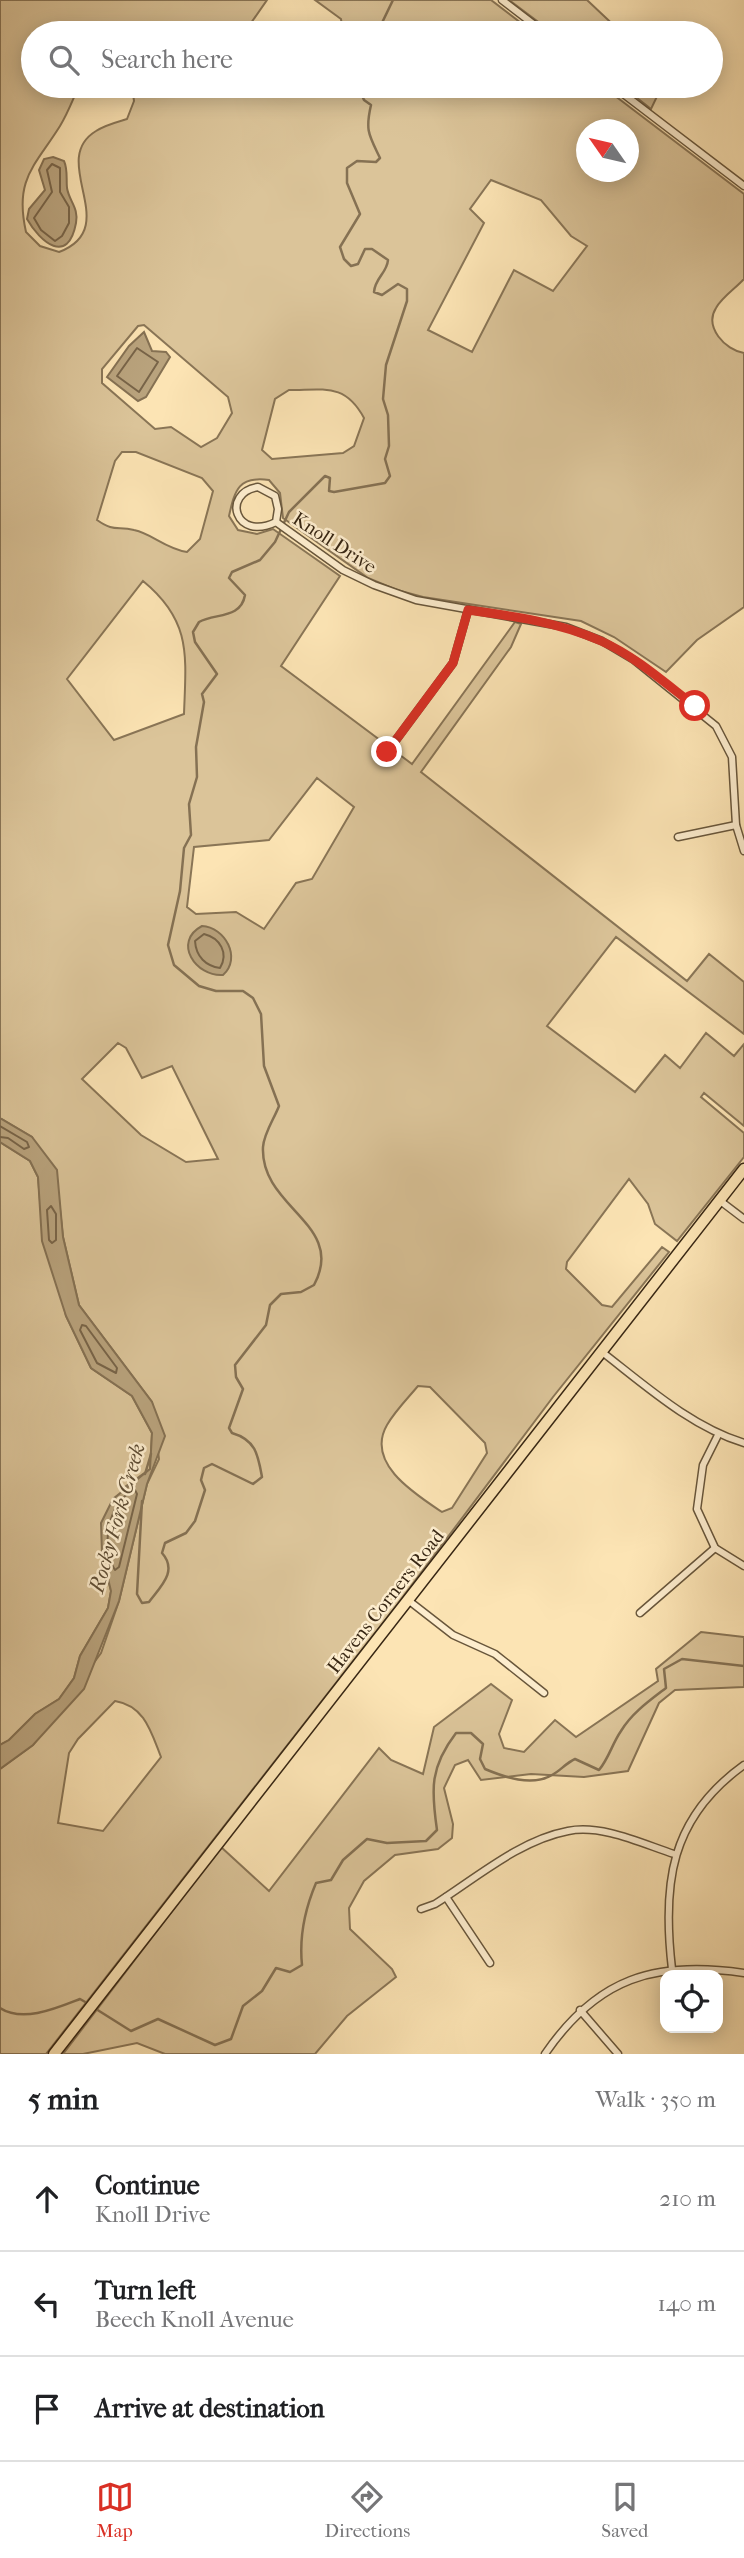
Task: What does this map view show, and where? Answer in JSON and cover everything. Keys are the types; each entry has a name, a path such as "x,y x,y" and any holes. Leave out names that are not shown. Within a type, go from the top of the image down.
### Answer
{"main road":[{"name":"Havens Corners Road","path":"54,2054 744,1169"}],"street":[{"path":"502,0 529,21"},
{"path":"629,98 744,186"},
{"name":"Knoll Drive","path":"258,487 268,489 275,496 278,509 276,522 264,528 250,528 241,521 236,510 242,493 258,487"},
{"name":"Knoll Drive","path":"276,522 343,570 374,585 416,600 566,627 602,641 634,660 695,706 716,726 732,757 736,825 744,851"},
{"path":"387,752 453,663 468,610"},
{"path":"678,837 736,825"},
{"path":"719,1200 744,1219"},
{"path":"602,1352 664,1400 718,1435 744,1443"},
{"path":"718,1435 703,1465 697,1509 715,1548 744,1566"},
{"path":"640,1613 715,1548"},
{"path":"408,1600 453,1635 495,1654 544,1693"},
{"path":"672,1969 666,1924 674,1854 694,1814 744,1765"},
{"path":"421,1909 446,1897 532,1843 570,1830 611,1834 674,1854"},
{"path":"446,1897 490,1963"},
{"path":"545,2054 567,2022 596,1996 648,1974 672,1969 714,1968 744,1973"},
{"path":"580,2010 618,2054"}],"shaded area":[{"path":"0,0 267,0 252,21 21,21 21,98 74,98 63,121 29,174 23,199 26,232 40,246 59,252 77,241 85,227 86,211 79,159 83,144 96,131 127,119 134,98 618,98 744,194 744,279 716,308 713,323 718,336 724,342 744,353 744,607 697,640 666,672 614,637 581,621 423,597 368,578 283,518 280,493 269,480 251,480 240,486 229,516 238,530 257,534 273,529 340,576 281,666 412,764 515,622 521,624 511,647 421,772 687,981 709,954 744,982 744,1034 616,937 547,1026 635,1092 665,1055 680,1068 706,1033 734,1056 744,1044 744,1126 704,1093 701,1097 744,1133 744,1157 677,1241 655,1224 648,1204 629,1179 567,1262 566,1269 602,1305 612,1307 662,1247 669,1252 553,1397 396,1606 46,2054 0,2054 0,1769 33,1745 101,1653 119,1601 147,1484 159,1459 152,1402 79,1305 63,1237 59,1200 32,1137 0,1118","holes":["491,180 541,200 571,236 587,246 553,291 514,270 472,352 428,330 484,223 470,209","144,325 228,397 232,413 217,438 201,447 171,427 155,429 102,383 102,369 138,326","289,390 324,390 341,394 357,407 364,418 354,446 343,453 272,459 262,450 275,399","122,452 136,452 202,478 213,491 200,539 187,552 141,532 112,527 97,520 115,461","143,581 170,610 183,641 184,714 114,740 67,679","317,778 354,807 312,879 296,883 264,929 236,912 196,914 187,907 194,847 269,840","118,1043 126,1048 142,1078 172,1066 218,1159 186,1162 141,1135 82,1079","418,1386 430,1387 485,1443 487,1453 452,1508 442,1512 396,1476 383,1452 382,1439 394,1415","115,1701 140,1714 161,1757 103,1831 58,1823 69,1753 78,1739"]},
{"path":"315,0 491,0 518,21 341,21"},
{"path":"509,0 587,0 609,21 537,21"},
{"path":"637,98 656,98 651,109"},
{"path":"0,1142 30,1161 38,1177 40,1201 66,1316 91,1368 132,1396 152,1433 150,1469 125,1487 102,1554 111,1591 108,1608 80,1656 74,1678 59,1699 35,1714 9,1740 0,1745"},
{"path":"701,1632 744,1637 744,1687 675,1690 659,1703 628,1771 584,1777 531,1774 481,1780 468,1760 455,1765 444,1788 453,1824 452,1838 438,1849 395,1855 364,1881 349,1908 350,1929 392,1969 396,1977 347,2016 315,2054 165,2054 137,2043 83,2054 63,2054 221,1847 269,1891 379,1748 391,1760 423,1774 434,1727 491,1684 512,1700 499,1734 504,1748 524,1752 555,1720 576,1737 658,1681 656,1669"}],"water":[{"path":"53,157 64,161 67,188 77,218 72,236 67,244 60,247 46,242 27,219 29,209 45,190 39,170 44,159"},
{"path":"144,332 152,351 166,352 170,357 146,397 138,401 107,377 129,346"},
{"path":"202,926 218,932 228,944 231,960 223,975 204,970 191,957 189,941 193,933"},
{"path":"0,1118 32,1137 57,1170 63,1237 79,1305 152,1402 165,1436 147,1484 119,1601 84,1689 33,1745 0,1769 0,1745 9,1740 35,1714 59,1699 74,1678 80,1656 108,1608 111,1591 102,1554 101,1523 113,1499 150,1469 152,1433 132,1396 91,1368 66,1316 42,1241 38,1177 30,1161 0,1142"}],"waterway":[{"path":"383,21 393,0"},
{"path":"142,1501 137,1594 142,1603 149,1602 166,1578 168,1566 162,1553 165,1543 186,1533 195,1521 205,1490 201,1480 204,1468 212,1464 253,1484 262,1477 255,1449 229,1428 243,1389 236,1377 235,1365 266,1325 270,1305 281,1294 301,1292 314,1285 321,1264 320,1246 312,1231 274,1186 266,1168 264,1142 279,1106 264,1066 261,1014 253,998 243,991 216,991 199,986 174,965 168,945 180,891 184,848 191,835 189,804 197,777 196,747 204,702 202,694 217,674 195,642 193,632 199,622 233,612 243,603 245,595 229,578 232,572 260,560 275,542 289,512 325,476 330,478 329,491 334,492 385,483 390,476 385,459 389,446 388,415 383,399 386,365 407,301 407,289 398,284 382,295 374,292 388,260 372,249 365,249 358,264 351,266 344,259 340,247 360,214 347,183 347,168 357,161 376,162 380,158 369,133 371,105 363,98"},
{"name":"Rocky Fork Creek","path":"145,1474 151,1454"},
{"path":"96,2009 131,2031 158,2019 215,2045 231,2039 243,2006 262,1991 276,1968 290,1972 302,1965 304,1923 316,1883 331,1880 343,1860 367,1839 387,1843 426,1841 437,1830 434,1779 441,1757 456,1733 471,1733 483,1744 480,1759 485,1769 509,1778 544,1779 575,1759 599,1770 630,1719 666,1688 664,1669 682,1659 744,1666"},
{"path":"0,2008 29,2014 51,2010 80,1999 87,2003"}],"route":[{"path":"387,752 453,663 468,610 523,617 566,627 602,641 634,660 695,706"}]}
